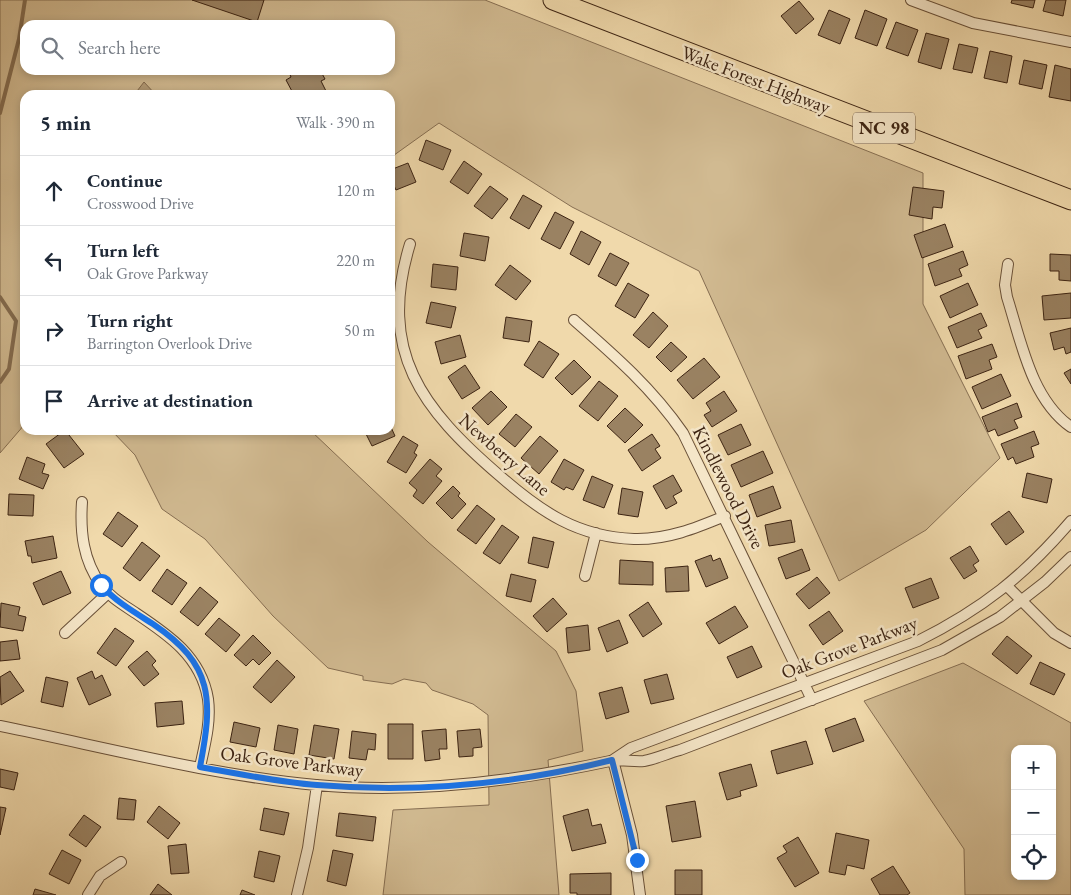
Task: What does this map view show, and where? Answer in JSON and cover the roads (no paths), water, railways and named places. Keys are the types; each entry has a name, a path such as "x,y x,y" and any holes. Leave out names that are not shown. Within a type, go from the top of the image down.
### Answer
{"highway":[{"name":"Wake Forest Highway","path":"553,0 1071,200"}],"street":[{"path":"911,0 973,23 1071,42"},
{"name":"Newberry Lane","path":"395,307 410,244"},
{"path":"1008,264 1005,285 1006,297 1034,379 1049,404 1071,427"},
{"name":"Newberry Lane","path":"395,315 413,374 434,413 450,430 530,502 562,522 596,533 634,539 676,535 725,516"},
{"name":"Kindlewood Drive","path":"574,320 632,371 661,403 692,450 806,684 812,700"},
{"path":"82,502 81,525 84,549 94,572 108,593 164,632 195,663 205,686 209,712 200,767"},
{"name":"Oak Grove Parkway","path":"612,760 631,748 918,641 959,620 1007,586 1035,561 1071,521"},
{"path":"585,576 596,533"},
{"name":"Oak Grove Parkway","path":"0,726 200,767 316,785 369,788 464,785 542,775 612,760 643,761 812,700 942,650 972,635 1022,601 1071,557"},
{"path":"1007,586 1054,633 1071,643"},
{"path":"65,633 108,593"},
{"path":"612,760 632,835 640,895"},
{"path":"297,895 308,848 316,785"},
{"path":"88,895 100,876 121,862"}],"waterway":[{"path":"22,20 25,0"},
{"path":"0,113 20,32"},
{"path":"0,297 16,321 9,369 0,382"}]}
